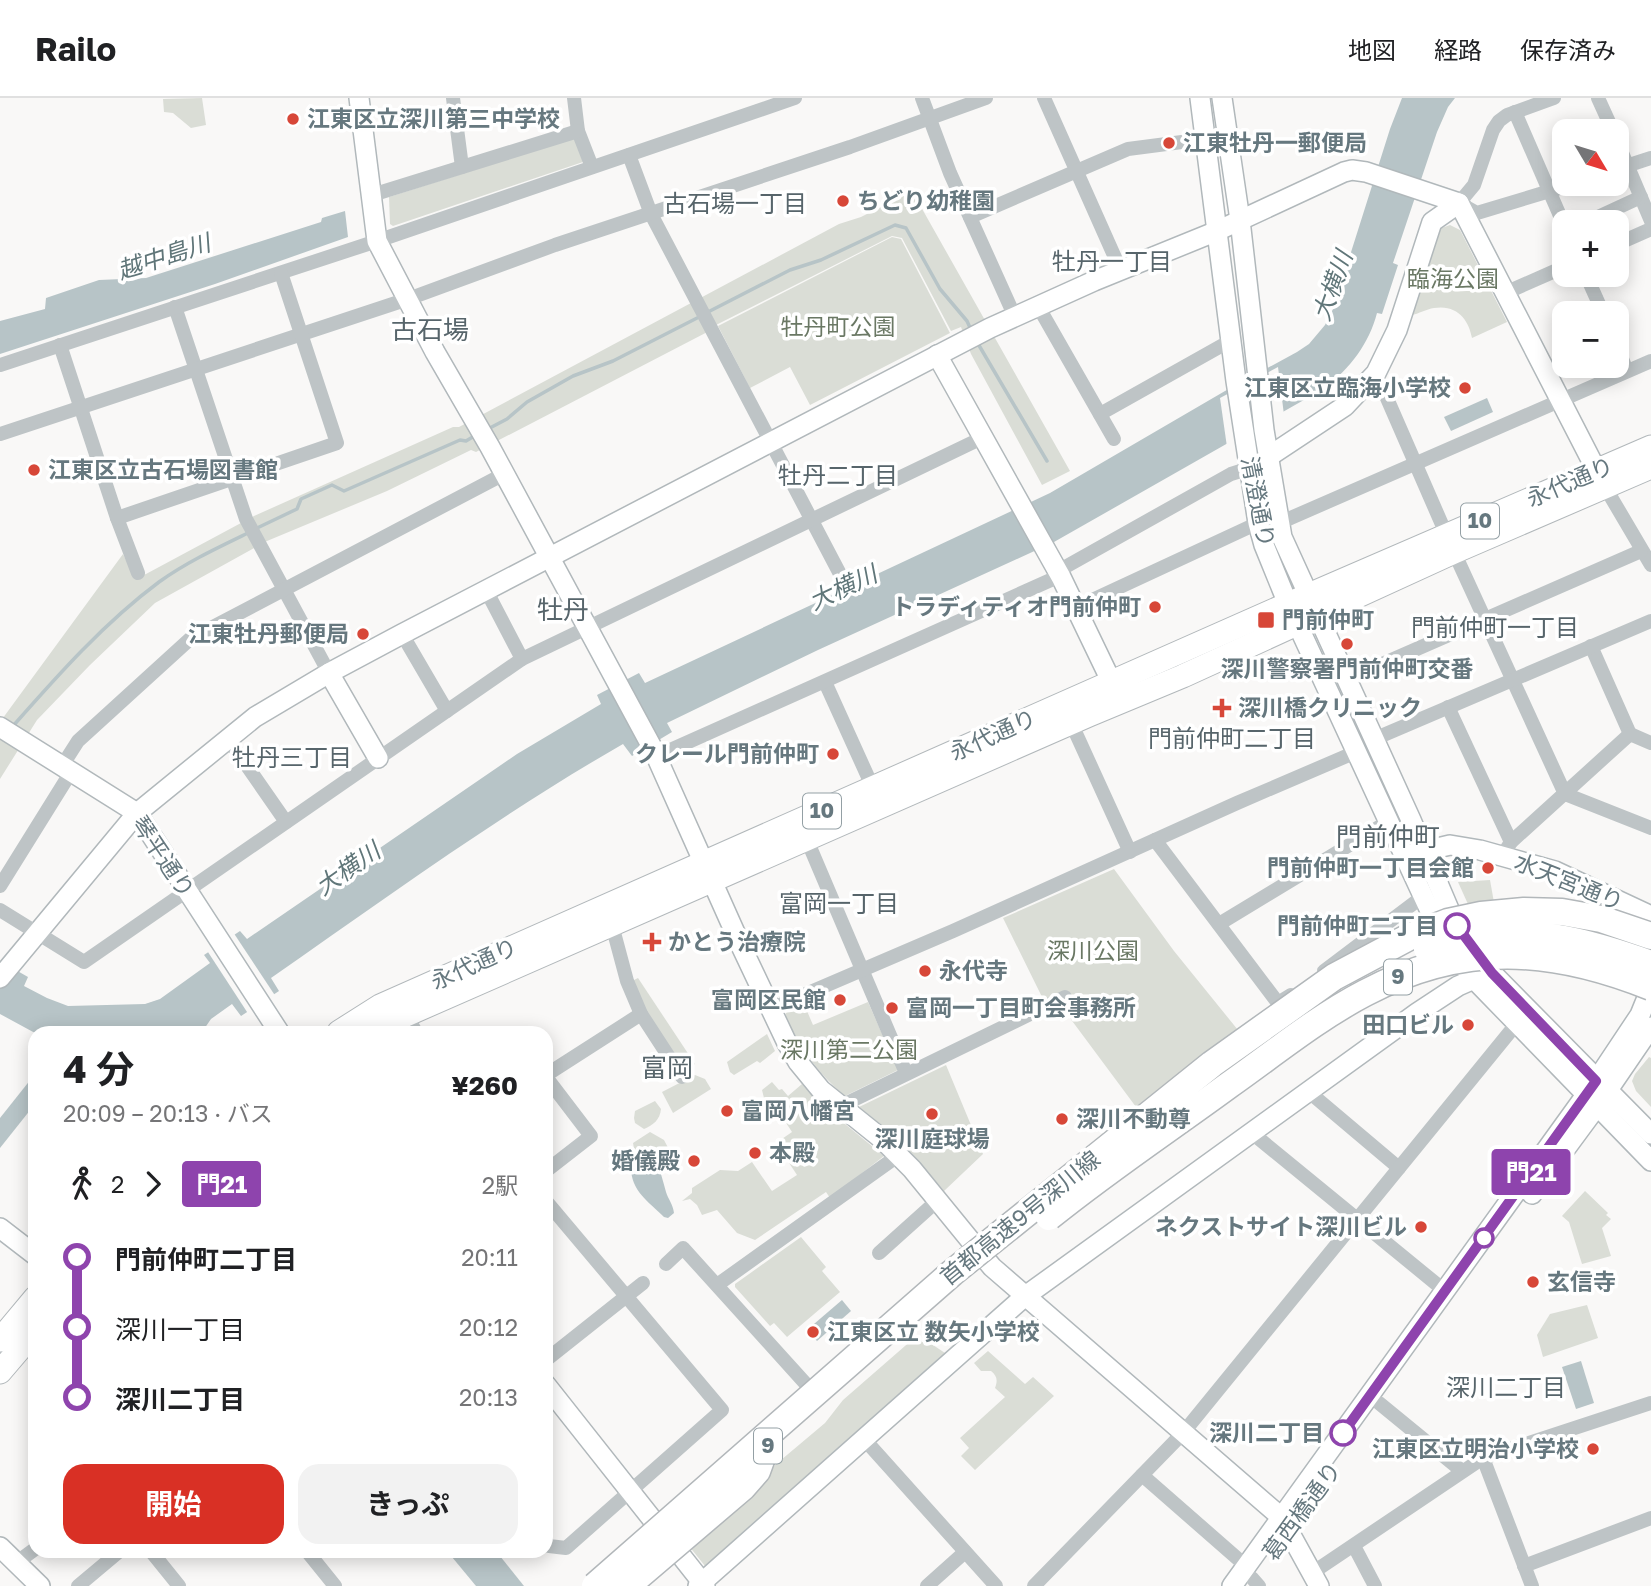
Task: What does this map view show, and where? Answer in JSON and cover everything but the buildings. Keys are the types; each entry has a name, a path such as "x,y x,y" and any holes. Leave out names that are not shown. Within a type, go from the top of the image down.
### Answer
{"highway":[{"name":"首都高速9号深川線","path":"595,1586 912,1308 1085,1164 1212,1064 1334,977 1409,937 1466,918 1524,911 1582,915 1619,924 1651,936"},
{"path":"1582,915 1651,948"},
{"path":"1181,1120 1195,1098 1208,1085 1339,991 1376,969 1426,949 1482,937 1516,934 1587,944 1651,964"},
{"name":"首都高速9号深川線","path":"603,1586 765,1449 1062,1206 1124,1159 1342,1006 1386,982 1428,966 1482,957 1541,957 1600,969 1651,988"},
{"path":"577,1586 879,1327 912,1308"},
{"path":"627,1586 743,1487 757,1471 765,1449"}],"main road":[{"name":"永代通り","path":"349,1026 380,1006 708,872 807,839 1067,714 1112,683 1303,609 1601,479 1651,447"},
{"name":"永代通り","path":"1601,479 1651,467"},
{"name":"永代通り","path":"411,1024 612,925 708,872 873,788 1067,714 1183,676 1303,609"},
{"path":"0,1340 28,1306"},
{"path":"0,1372 28,1339"}],"street":[{"path":"359,98 377,241 655,753 771,1009 798,1062 821,1090 899,1155 984,1258 1024,1297 1284,1523 1316,1579 1354,1546 1483,1458 1651,1403"},
{"path":"453,98 462,167"},
{"path":"574,98 578,131 592,167"},
{"path":"0,365 377,241 795,98"},
{"path":"922,98 970,217 1015,317"},
{"path":"0,434 408,299 555,245 986,98"},
{"path":"1044,98 1121,271"},
{"path":"1100,414 1230,341 1200,98"},
{"path":"1222,98 1240,220"},
{"path":"1268,457 1345,406 1376,373 1397,330 1432,222 1459,203 1474,185 1493,130 1507,115 1554,98"},
{"path":"1598,98 1608,119"},
{"path":"1516,112 1558,210"},
{"path":"372,195 578,131"},
{"path":"970,217 1128,149 1205,139"},
{"path":"629,155 651,214 840,573"},
{"path":"1629,165 1651,158"},
{"path":"0,978 136,813 255,717 402,634 961,342 1038,306 1217,231 1344,172 1352,170 1373,175 1459,203 1477,213 1550,192"},
{"path":"1629,178 1651,221"},
{"path":"1613,210 1641,197"},
{"path":"1459,203 1601,479 1651,565"},
{"name":"清澄通り","path":"1240,220 1264,429 1279,523 1303,609 1356,752 1443,939 1473,978 1522,1017 1596,1093 1651,1161"},
{"path":"1629,239 1651,229"},
{"path":"1505,293 1552,272"},
{"path":"117,518 337,443 281,273"},
{"path":"1038,306 1114,439"},
{"path":"175,307 246,519 378,758"},
{"name":"清澄通り","path":"1230,341 1258,523 1264,545 1348,679 1454,921 1522,1017"},
{"path":"60,345 138,573"},
{"path":"937,355 1058,571 1112,683"},
{"path":"1629,371 1651,361"},
{"path":"1376,373 1484,619 1565,794 1651,828"},
{"path":"1279,523 1612,378"},
{"path":"0,910 83,962 522,659 984,437"},
{"path":"655,753 825,682 1053,579 1058,571 1231,474 1250,468"},
{"path":"0,886 66,769 78,741 190,639 504,474"},
{"path":"1077,607 1258,523"},
{"path":"1348,679 1641,551"},
{"path":"486,590 522,659"},
{"path":"1374,739 1651,621"},
{"path":"402,634 447,711"},
{"path":"1591,646 1630,734 1651,743"},
{"path":"825,682 873,788"},
{"path":"1448,707 1506,849 1630,734"},
{"path":"1067,714 1130,852"},
{"name":"琴平通り","path":"0,727 136,813 275,1026"},
{"path":"229,740 286,822"},
{"path":"771,1009 1356,752"},
{"path":"1219,924 1389,821"},
{"path":"807,839 906,1073"},
{"path":"1156,841 1278,1003 1422,897"},
{"name":"水天宮通り","path":"1405,857 1424,850 1459,845 1506,849 1651,916"},
{"path":"612,925 627,981 640,1014 682,1077"},
{"path":"553,1394 702,1585 1024,1297 1417,1013 1473,978 1492,973"},
{"name":"葛西橋通り","path":"1284,1523 1379,1403 1596,1093 1640,1015 1651,988"},
{"path":"841,1106 1065,998"},
{"path":"553,1071 640,1014"},
{"path":"1034,1586 1183,1433 1522,1017"},
{"name":"葛西橋通り","path":"1231,1586 1251,1579 1284,1523 1445,1291 1596,1093 1644,1045 1651,1027"},
{"path":"553,1085 591,1136 553,1166"},
{"path":"1309,1091 1399,1168"},
{"name":"清澄通り","path":"1596,1093 1651,1134"},
{"path":"1252,1133 1445,1291"},
{"path":"717,1285 899,1155"},
{"path":"879,1253 938,1200"},
{"path":"553,1209 722,1410 566,1548 553,1546"},
{"path":"0,1228 28,1250"},
{"path":"666,1264 683,1248 805,1383"},
{"path":"553,1354 643,1283"},
{"path":"1379,1403 1462,1471"},
{"path":"865,1440 996,1586"},
{"path":"1483,1458 1532,1586"},
{"path":"1142,1475 1251,1579"},
{"path":"1524,1566 1651,1518"},
{"path":"1354,1546 1375,1586"},
{"path":"0,1547 40,1586"},
{"path":"927,1586 965,1552"},
{"path":"16,1563 28,1554"},
{"path":"78,1586 111,1558"},
{"path":"156,1558 179,1586"},
{"path":"312,1558 335,1586"}],"green space":[{"path":"202,98 206,125 191,128 173,113 164,112 163,99"},
{"path":"575,138 583,162 393,226 390,224 389,197"},
{"path":"912,191 1070,471 1042,485 971,354 961,327 951,331 902,238 892,236 716,325 717,327 476,452 471,450 387,491 267,541 155,603 37,720 0,779 0,722 123,554 135,578 146,574 254,516 453,427 459,427 839,224 861,217"},
{"name":"臨海公園","path":"1450,225 1460,230 1507,322 1472,338 1465,320 1456,311 1442,307 1411,315 1439,229"},
{"name":"牡丹町公園","path":"892,237 901,239 950,333 810,405 790,367 750,388 718,326"},
{"name":"深川公園","path":"1114,869 1174,951 1242,1035 1139,1111 1064,1010 1043,999 1003,918"},
{"path":"1490,880 1501,942 1481,933 1458,882"},
{"path":"638,978 695,1064 687,1070 682,1067 643,1009 632,981"},
{"name":"深川第二公園","path":"868,1002 898,1070 845,1096 826,1079 810,1059 785,1016 787,1011 804,1004 813,1025"},
{"path":"767,1034 775,1051 760,1063 757,1061 734,1075 730,1072 727,1062"},
{"path":"1649,1057 1651,1107 1636,1091 1632,1081"},
{"path":"946,1065 983,1154 944,1191 883,1126 859,1107"},
{"path":"695,1075 705,1079 711,1089 673,1113 662,1092"},
{"path":"772,1082 788,1096 802,1084 817,1101 884,1156 830,1198 826,1192 755,1240 737,1233 717,1210 702,1215 690,1199 682,1201 692,1193 692,1188 720,1170 738,1171 752,1162 772,1191 797,1175 776,1143 792,1132 777,1109 765,1102 762,1090"},
{"path":"655,1101 661,1109 658,1119 644,1129 635,1123 635,1111"},
{"path":"650,1132 664,1140 677,1165 663,1170 637,1153 633,1143"},
{"path":"1585,1191 1611,1219 1602,1228 1611,1256 1582,1264 1569,1222 1562,1216"},
{"path":"801,1237 826,1267 822,1271 840,1292 787,1337 774,1323 770,1326 735,1284"},
{"path":"1587,1305 1598,1338 1543,1357 1537,1335 1550,1314"},
{"path":"913,1339 933,1345 945,1353 705,1566 685,1541 825,1423 843,1400"},
{"path":"988,1351 1025,1384 1033,1377 1054,1396 975,1470 961,1456 969,1448 960,1438 1005,1397 995,1388 996,1378 993,1373 981,1371 974,1363"}],"shaded area":[{"path":"1402,98 1455,98 1437,132 1393,263 1398,265 1382,314 1377,313 1369,335 1357,355 1325,388 1054,542 818,650 667,723 672,732 632,756 623,744 489,827 271,978 279,991 241,1016 232,1004 211,1019 206,1026 28,1026 28,1029 0,1014 0,961 28,977 24,986 68,1006 145,1004 160,999 210,963 204,955 240,931 247,939 517,754 601,704 597,695 639,673 645,683 1050,493 1297,352 1309,344 1325,325 1333,309"},
{"path":"345,211 348,237 215,284 0,354 0,321 45,309 46,298 99,280 146,278 321,222 322,218"},
{"path":"1487,398 1493,412 1451,431 1444,417"},
{"path":"28,1083 28,1113 0,1148 0,1118"},
{"path":"643,1154 656,1159 674,1213 668,1218 647,1200 634,1183 631,1167"},
{"path":"842,1300 851,1311 817,1341 807,1330"},
{"path":"1581,1361 1594,1403 1576,1409 1562,1367"},
{"path":"453,1558 502,1558 524,1586 476,1586"}],"pier":[{"path":"1278,367 1284,415 1227,447 1220,398"},
{"path":"233,932 276,997 249,1015 206,949"}],"waterway":[{"path":"708,312 790,270 821,260 895,225 906,228 940,289 967,321 972,332"},
{"path":"486,430 507,419 527,402 573,376 613,361 701,316"},
{"path":"977,342 1047,461"},
{"path":"255,529 297,509 301,499 332,485 344,491 476,435"},
{"path":"13,726 82,650 139,598 180,568 248,533"}],"bus line":[{"name":"門21","path":"1343,1433 1596,1081 1492,973 1457,926"}],"place":[{"name":"江東区立深川第三中学校","path":"293,119"},
{"name":"江東牡丹一郵便局","path":"1169,143"},
{"name":"ちどり幼稚園","path":"843,201"},
{"name":"江東区立臨海小学校","path":"1465,388"},
{"name":"江東区立古石場図書館","path":"34,470"},
{"name":"トラディティオ門前仲町","path":"1155,607"},
{"name":"門前仲町","path":"1266,620"},
{"name":"江東牡丹郵便局","path":"363,634"},
{"name":"深川警察署門前仲町交番","path":"1347,644"},
{"name":"深川橋クリニック","path":"1222,708"},
{"name":"クレール門前仲町","path":"833,754"},
{"name":"門前仲町一丁目会館","path":"1488,868"},
{"name":"門前仲町二丁目","path":"1457,926"},
{"name":"かとう治療院","path":"652,942"},
{"name":"永代寺","path":"925,971"},
{"name":"富岡区民館","path":"840,1000"},
{"name":"富岡一丁目町会事務所","path":"892,1008"},
{"name":"田口ビル","path":"1468,1025"},
{"name":"富岡八幡宮","path":"727,1111"},
{"name":"深川庭球場","path":"932,1114"},
{"name":"深川不動尊","path":"1062,1119"},
{"name":"本殿","path":"755,1153"},
{"name":"婚儀殿","path":"694,1161"},
{"name":"ネクストサイト深川ビル","path":"1421,1227"},
{"name":"玄信寺","path":"1533,1282"},
{"name":"江東区立 数矢小学校","path":"813,1332"},
{"name":"深川二丁目","path":"1343,1433"},
{"name":"江東区立明治小学校","path":"1593,1449"}],"district":[{"name":"古石場一丁目","path":"735,204"},
{"name":"牡丹一丁目","path":"1112,262"},
{"name":"古石場","path":"430,330"},
{"name":"牡丹二丁目","path":"838,476"},
{"name":"牡丹","path":"563,610"},
{"name":"門前仲町一丁目","path":"1495,628"},
{"name":"門前仲町二丁目","path":"1232,739"},
{"name":"牡丹三丁目","path":"292,758"},
{"name":"門前仲町","path":"1388,837"},
{"name":"富岡一丁目","path":"839,904"},
{"name":"富岡","path":"667,1068"},
{"name":"深川二丁目","path":"1506,1388"}],"water label":[{"name":"越中島川","path":"164,257"},
{"name":"大横川","path":"1333,286"},
{"name":"大横川","path":"843,588"},
{"name":"大横川","path":"348,869"}]}
